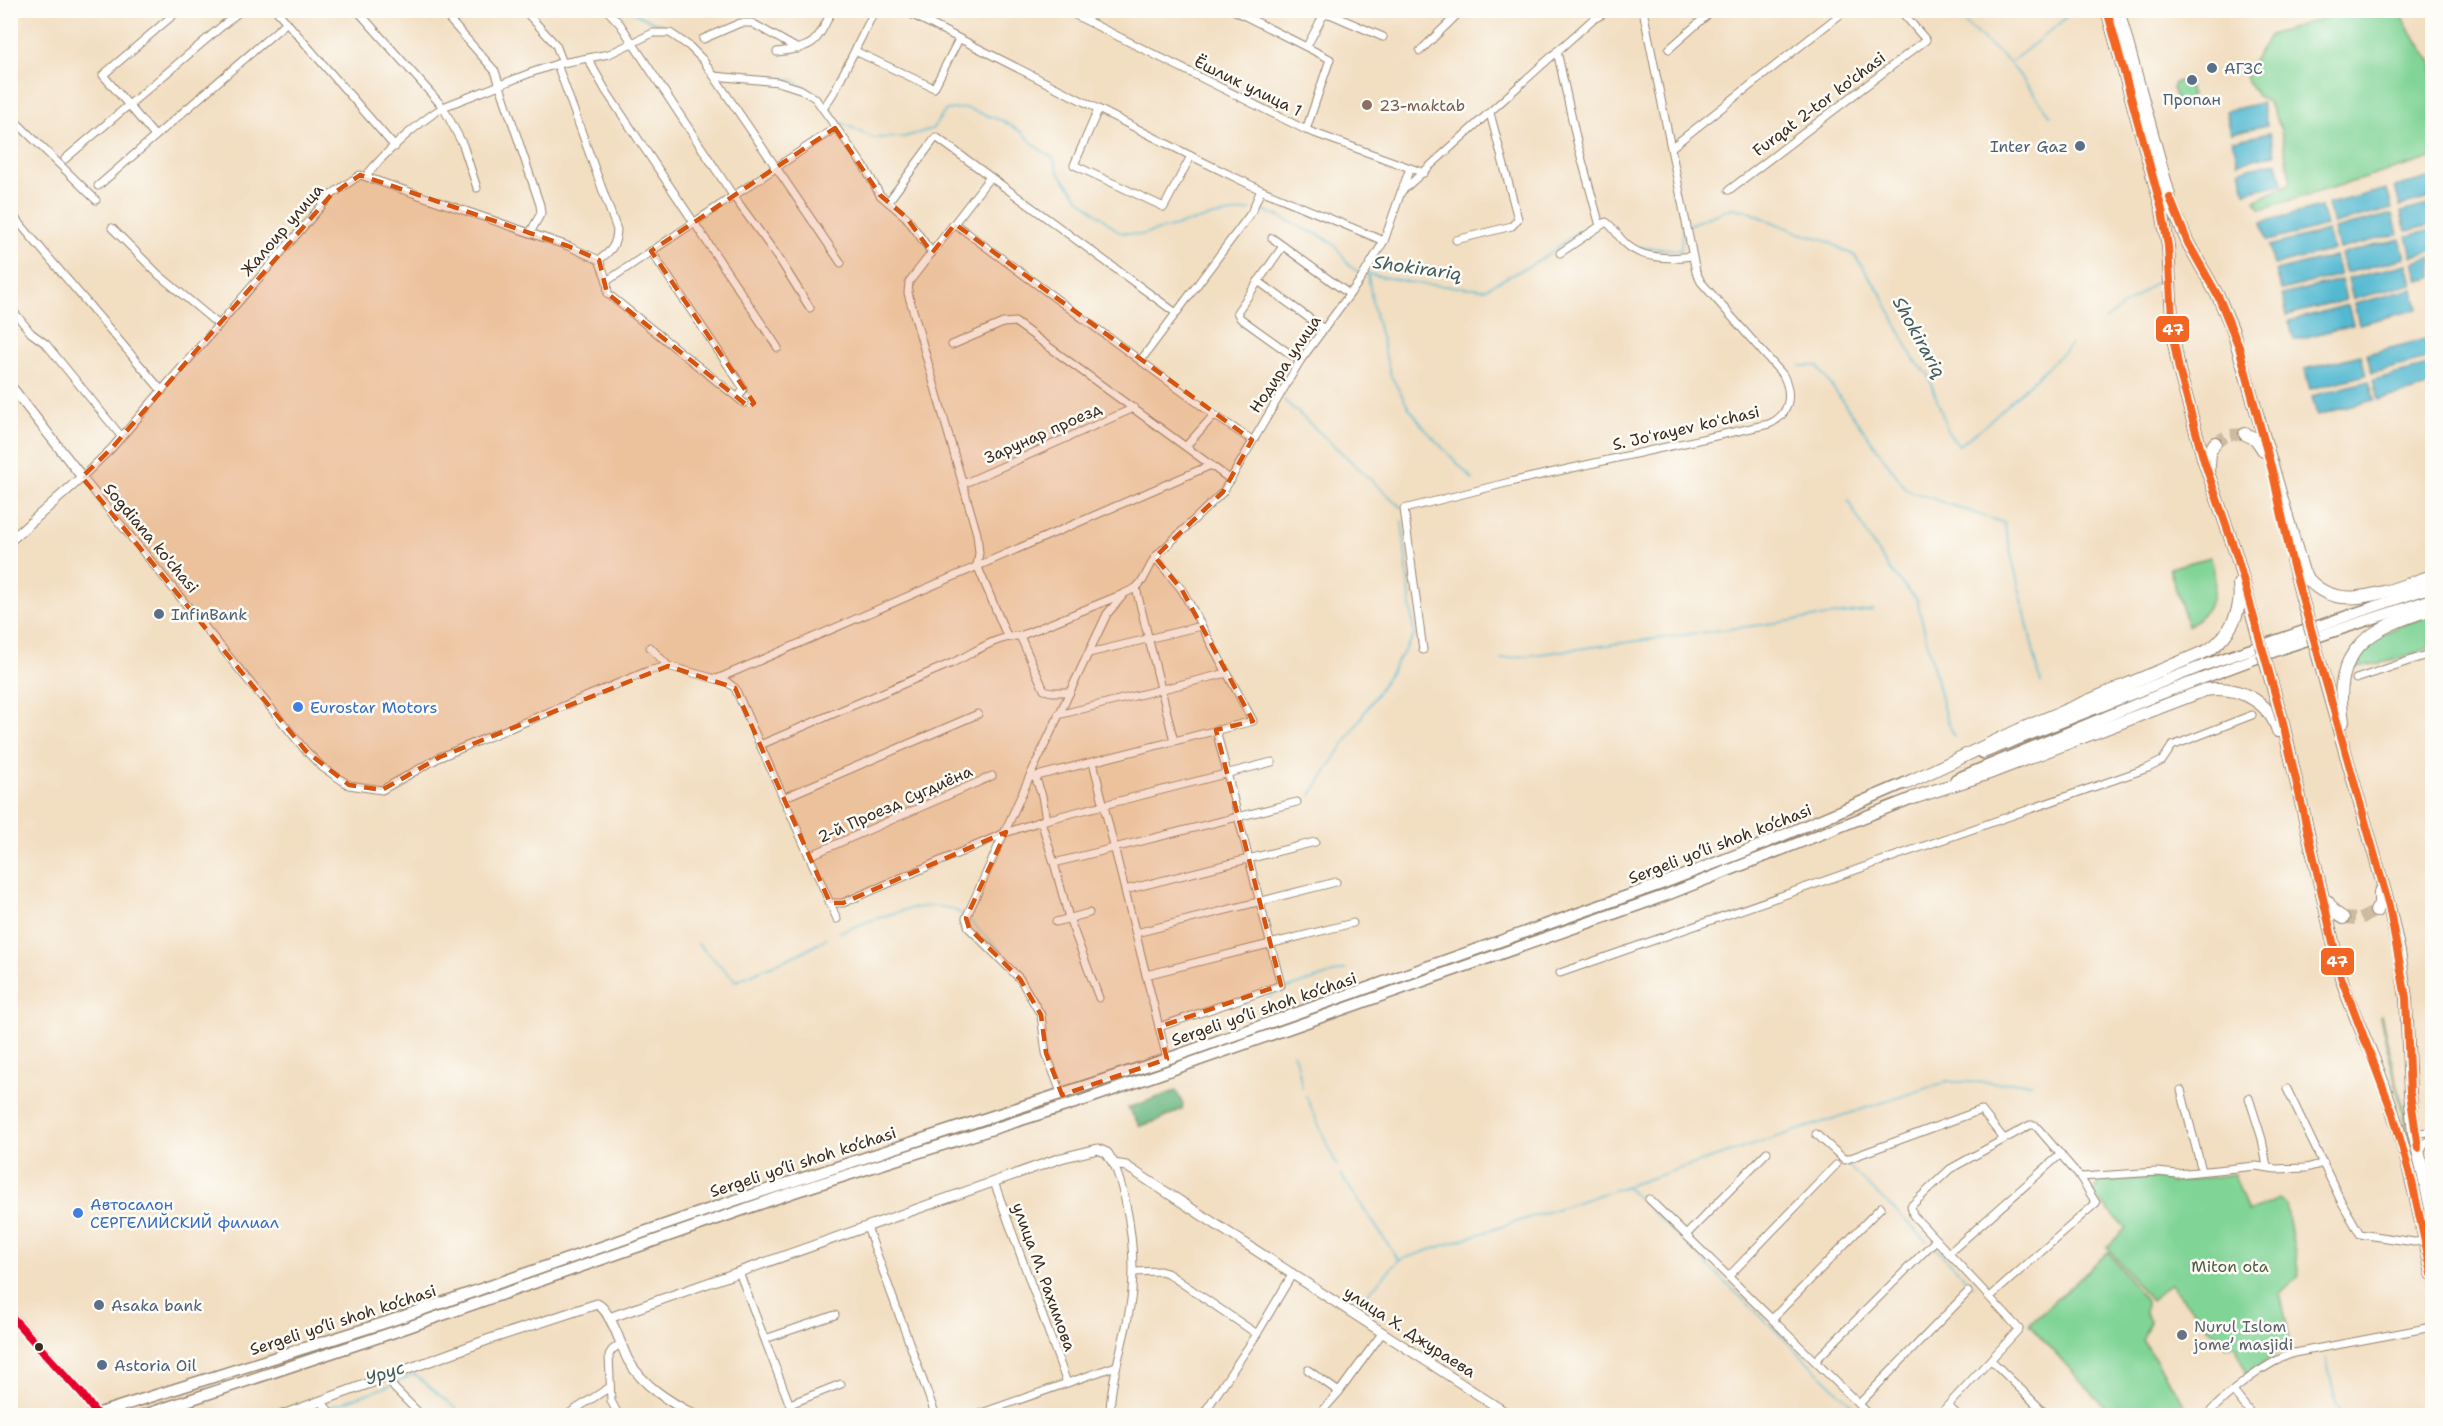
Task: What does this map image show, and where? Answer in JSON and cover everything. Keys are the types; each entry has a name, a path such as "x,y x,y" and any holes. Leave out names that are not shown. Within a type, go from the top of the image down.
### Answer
{"highway":[{"path":"1906,783 2019,730 2192,658 2218,643 2234,622 2240,598 2238,581 2175,350 2167,208 2107,10"},
{"path":"2118,10 2140,113"},
{"path":"2167,208 2219,298 2233,331 2301,567 2309,580 2323,591 2338,597 2355,598 2433,576"},
{"path":"2245,434 2253,437 2261,446 2273,474 2292,562 2336,700 2376,864 2389,906 2403,975 2414,1132 2433,1212"},
{"path":"2215,443 2210,451 2209,462 2217,503 2236,557 2253,618 2309,832 2345,992 2379,1071 2401,1136 2433,1274"},
{"path":"2336,700 2344,673 2359,646 2376,631 2433,609"},
{"path":"1913,798 1992,772 2193,692 2214,688 2236,691 2255,700 2279,721"},
{"path":"2376,864 2381,898 2376,911"},
{"path":"2321,886 2331,908 2343,918"}],"main road":[{"name":"Sergeli yo‘li shoh ko‘chasi","path":"95,1415 387,1322 838,1165 1062,1095 1661,884 2150,686 2283,637 2433,586"},
{"name":"Sergeli yo‘li shoh ko‘chasi","path":"141,1416 394,1332 794,1192 1081,1101 1664,896 1913,798 2158,695 2286,647 2433,599"}],"street":[{"path":"155,136 103,75 179,10"},
{"path":"65,159 242,10"},
{"path":"276,10 395,147"},
{"path":"357,10 443,107 463,145 477,188"},
{"path":"441,10 495,71 540,205 541,213 530,233"},
{"path":"524,10 556,45 560,64 617,230 616,242 612,250 599,260"},
{"path":"607,10 620,24 734,196 767,240 810,308"},
{"path":"777,52 809,46 819,37 832,10"},
{"path":"826,104 875,10"},
{"path":"903,10 1261,190 1384,241"},
{"name":"Ёшлик улица 1","path":"1065,10 1306,130 1424,173"},
{"path":"1233,10 1329,59 1330,64 1306,130"},
{"path":"1420,51 1462,10"},
{"path":"1401,192 1592,20 1610,10"},
{"name":"S. Joʻrayev koʻchasi","path":"1423,650 1404,509 1510,482 1770,424 1783,416 1789,392 1783,375 1701,282 1696,272 1643,10"},
{"path":"1669,49 1713,10"},
{"path":"1672,147 1846,10"},
{"name":"Furqat 2-tor ko'chasi","path":"1729,190 1926,40 1900,10"},
{"path":"1307,46 1323,16 1330,14 1383,37"},
{"path":"98,186 287,22"},
{"path":"703,39 740,23 752,22 798,49"},
{"path":"651,251 742,386 741,400 608,294 607,281 599,260 568,246 366,176 378,162 443,107 500,84 560,64 609,54 653,33 670,33 689,46 714,76 841,263"},
{"path":"855,51 935,88 959,39"},
{"path":"1557,51 1580,153 1600,226"},
{"path":"588,59 606,92 778,348"},
{"path":"714,76 778,82 800,89 826,104 835,128 865,168 880,195 906,217 932,253"},
{"path":"1098,110 1074,165 1164,207 1191,156"},
{"path":"1456,240 1512,226 1518,219 1490,113"},
{"path":"10,116 96,200"},
{"path":"607,281 835,128"},
{"path":"888,202 898,185 936,137 1176,313"},
{"name":"Нодира улица","path":"1136,588 1155,557 1223,492 1231,480 1252,440 1300,361 1350,294 1384,241 1410,168"},
{"name":"Жалоир улица","path":"10,541 111,449 331,195 360,175 366,176"},
{"path":"990,177 909,282 908,293 977,534 979,553 977,565 1007,636"},
{"path":"1141,360 1251,213 1261,190"},
{"path":"10,212 162,391"},
{"path":"1560,253 1608,222 1630,248 1651,256 1677,259 1692,256"},
{"path":"955,224 1214,415 1252,440"},
{"path":"112,228 159,275 219,325"},
{"path":"1272,238 1350,294"},
{"path":"1283,246 1238,309 1238,316 1300,361"},
{"path":"1258,281 1324,329"},
{"path":"10,307 31,333 46,344 121,436"},
{"path":"952,345 1003,323 1015,322 1231,480"},
{"name":"Sogdiana ko'chasi","path":"10,385 82,477 322,767 350,785 382,790 440,757 648,671 668,666"},
{"name":"Зарунар проезд","path":"963,484 1134,408"},
{"path":"1186,446 1214,415"},
{"path":"717,679 1211,465"},
{"path":"1032,777 1253,721 1182,590 1155,557"},
{"path":"760,745 958,660 1007,636 1020,636 1136,588 1174,741"},
{"path":"1062,1095 1046,1053 1041,1015 1020,978 969,928 967,919 1058,715 1107,615 1125,593"},
{"path":"1089,653 1201,626"},
{"path":"1020,636 1044,690 1052,693 1070,692"},
{"path":"650,647 668,666 717,679 735,688 837,919"},
{"path":"2356,679 2433,652"},
{"path":"1058,715 1227,673"},
{"path":"783,798 978,714"},
{"path":"1560,973 2148,768 2162,762 2172,746 2181,741 2252,715"},
{"path":"1160,1027 1281,985 1216,730"},
{"path":"1093,762 1167,1059"},
{"path":"830,903 843,903 1005,833 1043,820 1272,762"},
{"name":"2-й Проезд Сугдиёна","path":"809,856 992,776"},
{"path":"1032,777 1042,796 1043,820 1069,918 1098,998"},
{"path":"1054,863 1297,802"},
{"path":"1125,890 1315,842"},
{"path":"1136,933 1336,882"},
{"path":"1056,922 1089,913"},
{"path":"1146,975 1353,923"},
{"path":"2287,1089 2341,1201 2360,1234 2414,1242 2425,1241"},
{"path":"2181,1090 2202,1171"},
{"path":"2249,1098 2262,1139 2267,1167"},
{"path":"1816,1134 1845,1160 1981,1110 2004,1139"},
{"path":"1938,1416 2019,1329 1913,1215 1911,1206 1950,1169 2030,1125 2036,1125 2080,1178 2096,1200 2095,1205 1990,1296"},
{"path":"2414,1132 2433,1132"},
{"path":"2420,1156 2424,1144 2433,1139"},
{"name":"улица Х. Джураева","path":"609,1317 1092,1149 1104,1151 1114,1164 1126,1166 1511,1416"},
{"path":"1686,1234 1767,1152"},
{"path":"1949,1253 2061,1154"},
{"path":"2080,1178 2267,1167 2306,1168 2324,1163"},
{"path":"1110,1416 1110,1392 1129,1312 1134,1272 1128,1212 1114,1164"},
{"path":"1729,1276 1836,1166"},
{"name":"улица М. Рахимова","path":"994,1182 1067,1383"},
{"path":"1649,1198 1871,1416"},
{"path":"1773,1318 1881,1207"},
{"path":"867,1227 936,1416"},
{"path":"1816,1360 1936,1240"},
{"path":"740,1272 794,1416"},
{"path":"1134,1272 1167,1273 1257,1334"},
{"path":"1202,1416 1257,1334 1293,1273"},
{"path":"1859,1404 1968,1292"},
{"path":"280,1416 324,1406 591,1305 603,1307 620,1344 643,1379 677,1406 696,1416"},
{"path":"10,1314 95,1415"},
{"path":"765,1339 835,1315"},
{"path":"2206,1416 2234,1391 2278,1358 2433,1327"},
{"path":"1318,1416 1339,1392 1383,1332"},
{"path":"619,1416 611,1401 609,1355 620,1344"},
{"path":"1991,1360 2048,1416"},
{"path":"973,1416 1116,1366"},
{"path":"1308,1370 1339,1392"},
{"path":"391,1382 422,1416"},
{"path":"790,1404 841,1384"},
{"path":"565,1416 610,1387"},
{"path":"2234,1391 2253,1416"},
{"path":"324,1406 333,1416"},
{"path":"1948,1406 1959,1416"}],"highlighted area":[{"path":"835,128 880,195 906,217 932,253 955,224 1252,440 1223,492 1155,557 1182,590 1253,721 1216,730 1281,985 1159,1027 1167,1059 1062,1095 1046,1053 1041,1015 1020,979 969,928 966,918 1006,832 843,903 830,903 735,688 668,666 440,757 382,790 349,785 306,751 82,477 111,449 331,195 360,175 568,246 599,260 607,293 749,407 754,403 651,251"}],"green space":[{"path":"2367,10 2398,11 2432,62 2432,158 2261,209 2255,201 2291,183 2280,126 2268,102 2257,96 2244,75 2270,35 2324,18"},
{"path":"2183,80 2192,94 2183,108 2179,108 2172,88 2174,83"},
{"path":"2211,557 2215,578 2213,596 2205,612 2188,626 2169,568"},
{"path":"2432,615 2432,647 2396,660 2352,668 2367,646 2386,632"},
{"path":"2380,1016 2432,1228 2432,1244"},
{"path":"1176,1091 1183,1104 1182,1109 1160,1120 1140,1126 1128,1108"},
{"name":"Miton ota","path":"2234,1174 2248,1212 2279,1199 2286,1204 2299,1276 2280,1293 2291,1344 2246,1375 2236,1346 2226,1347 2170,1284 2151,1301 2107,1247 2126,1228 2093,1194 2100,1180 2161,1178 2169,1183"},
{"path":"2108,1252 2146,1301 2145,1313 2150,1321 2143,1340 2191,1415 2112,1415 2029,1324"}],"water":[{"path":"2262,103 2267,125 2231,133 2226,111"},
{"path":"2270,133 2275,154 2238,163 2233,141"},
{"path":"2277,162 2282,184 2245,192 2240,170"},
{"path":"2432,177 2432,198 2400,206 2395,187"},
{"path":"2387,189 2392,209 2333,224 2328,204"},
{"path":"2432,204 2432,225 2406,231 2401,212"},
{"path":"2321,207 2326,226 2267,241 2262,222"},
{"path":"2393,214 2398,234 2339,249 2334,229"},
{"path":"2432,230 2432,251 2412,256 2407,236"},
{"path":"2328,231 2333,250 2274,265 2269,246"},
{"path":"2400,239 2405,258 2346,273 2341,254"},
{"path":"2335,256 2340,275 2281,290 2276,271"},
{"path":"2432,257 2432,278 2419,281 2414,262"},
{"path":"2407,264 2412,284 2353,299 2348,279"},
{"path":"2341,280 2346,300 2287,315 2282,295"},
{"path":"2413,289 2418,309 2359,324 2354,304"},
{"path":"2348,305 2353,325 2294,340 2289,321"},
{"path":"2426,339 2431,358 2372,373 2367,354"},
{"path":"2361,355 2366,375 2310,389 2305,369"},
{"path":"2432,365 2432,386 2378,400 2373,380"},
{"path":"2369,381 2374,400 2317,415 2312,396"}],"waterway":[{"name":"Shokirariq","path":"629,10 688,37 698,45 715,69 795,80 824,101"},
{"path":"1950,10 2010,63 2051,116"},
{"path":"2011,62 2070,13 2088,10"},
{"path":"2297,10 2304,14 2316,10"},
{"name":"Shokirariq","path":"829,107 838,121 873,138 904,137 932,129 946,110 966,108 1003,121 1023,133 1039,149 1053,158 1059,173 1080,199 1119,232 1140,235 1214,216 1251,210"},
{"name":"Shokirariq","path":"1688,225 1732,208 1744,210 1799,233 1823,239 1855,256 1882,295 1914,360 1928,374 1949,434 1959,445 1983,427 2071,345"},
{"name":"Shokirariq","path":"1255,210 1273,214 1325,238 1337,248 1352,268 1363,273"},
{"name":"Shokirariq","path":"1368,274 1419,284 1484,289 1539,261 1582,228 1595,223"},
{"name":"Shokirariq","path":"1636,247 1681,250 1682,227 1684,226"},
{"path":"1368,275 1373,306 1391,376 1409,408 1425,429 1473,480"},
{"name":"Shokirariq","path":"2105,320 2157,281"},
{"path":"1800,366 1817,366 1907,490 2004,523 2041,683"},
{"path":"1284,400 1401,507"},
{"path":"1848,500 1890,570 1917,600 1945,715 1954,736"},
{"path":"1311,795 1414,636 1402,521"},
{"path":"1501,659 1873,610"},
{"path":"840,932 885,916 920,907 936,906 951,909 964,916"},
{"path":"970,921 1002,952"},
{"path":"698,944 736,981 807,950 827,938"},
{"path":"1263,1009 1262,1007 1267,1004 1266,1000 1279,991 1346,969"},
{"path":"1293,1053 1298,1065 1302,1088"},
{"path":"1358,1304 1399,1260 1946,1082 2032,1083"},
{"path":"1306,1096 1337,1166"},
{"path":"1845,1163 1927,1241"},
{"path":"1341,1175 1398,1259"},
{"path":"1627,1187 1864,1416"},
{"path":"1934,1247 1974,1286"},
{"path":"2326,1357 2336,1403 2342,1416"},
{"name":"Урус","path":"395,1383 414,1374 465,1416"},
{"name":"Урус","path":"330,1407 391,1385"},
{"name":"Урус","path":"303,1416 323,1409"}],"tunnel":[{"path":"2215,443 2228,435 2245,434"},
{"path":"2343,918 2360,919 2376,911"}],"transit line":[{"name":"47","path":"2107,10 2162,210 2168,246 2173,337 2179,370 2204,461 2237,557 2282,719 2341,977 2393,1114 2412,1182 2432,1274"},
{"name":"47","path":"2170,198 2188,243 2219,298 2239,347 2273,474 2292,562 2389,906 2406,998 2410,1093 2418,1148"},
{"path":"10,1315 82,1394 98,1416"}],"place":[{"name":"АГЗС","path":"2212,68"},
{"name":"Пропан","path":"2192,80"},
{"name":"23-maktab","path":"1367,105"},
{"name":"Inter Gaz","path":"2080,146"},
{"name":"InfinBank","path":"159,614"},
{"name":"Eurostar Motors","path":"298,707"},
{"name":"Автосалон СЕРГЕЛИЙСКИЙ филиал","path":"78,1213"},
{"name":"Asaka bank","path":"99,1305"},
{"name":"Nurul Islom jome’ masjidi","path":"2182,1335"},
{"name":"Astoria Oil","path":"102,1365"}]}
